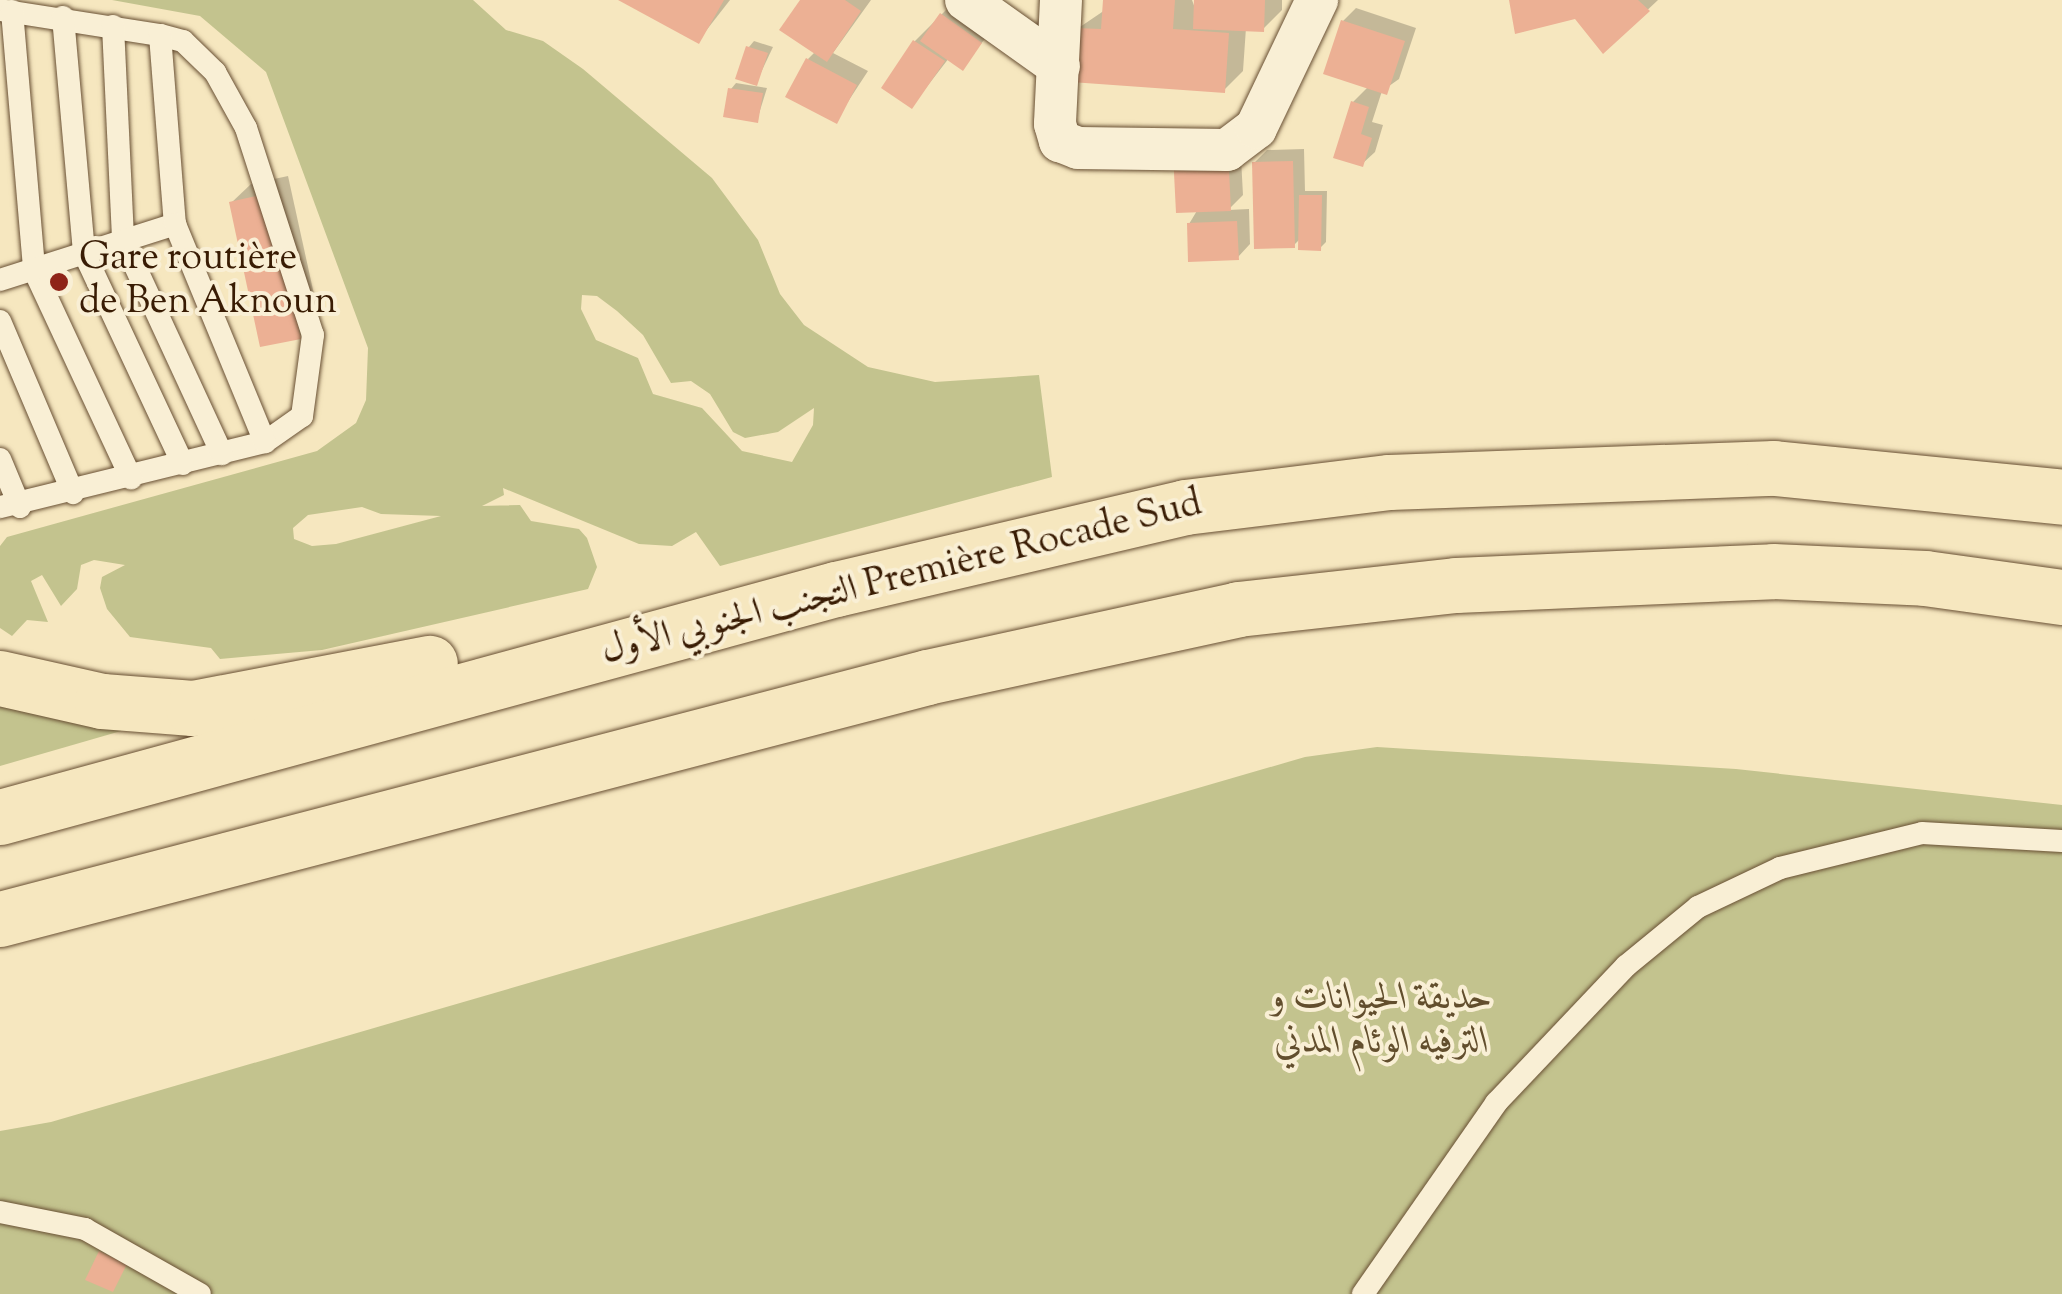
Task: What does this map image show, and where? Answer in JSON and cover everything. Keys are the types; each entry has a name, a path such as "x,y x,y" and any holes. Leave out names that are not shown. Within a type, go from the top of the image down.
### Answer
{"highway":[{"name":"التجنب الجنوبي الأول Première Rocade Sud","path":"0,817 836,590 1185,507 1389,482 1774,468 2062,496"},
{"path":"0,919 908,682 1256,607 1456,584 1773,570 1925,578 2062,597"},
{"path":"0,678 146,708 237,703 836,590"}],"street":[{"path":"966,0 1059,66"},
{"path":"1062,0 1056,133 1068,146 1228,150 1256,128 1317,0"}],"lane":[{"path":"0,460 10,507 131,478 265,442 302,416 313,335 246,128 216,72 183,42 160,35 63,16 6,11 34,270 131,478"},
{"path":"63,16 84,253 183,464"},
{"path":"113,26 124,240 222,454"},
{"path":"160,35 175,224 265,442"},
{"path":"0,280 175,224"},
{"path":"0,320 72,493"},
{"path":"0,659 66,694"},
{"path":"1363,1294 1496,1103 1626,966 1698,908 1780,868 1922,833 2062,841"},
{"path":"0,1212 85,1229 200,1294"}],"green space":[{"path":"112,0 473,0 506,30 543,41 583,69 712,178 758,240 780,294 804,325 868,367 935,382 1039,375 1052,477 720,566 696,532 672,546 639,544 503,488 504,495 482,506 520,505 531,521 579,529 587,538 597,567 588,589 322,650 220,659 211,648 130,637 107,609 100,588 102,577 125,565 94,560 81,565 77,589 61,606 42,575 31,581 48,622 27,620 12,636 0,628 0,546 7,537 317,451 356,423 366,400 368,348 266,72 200,16","holes":["582,295 597,296 617,311 643,335 671,383 691,381 710,394 733,432 745,438 778,432 814,408 813,425 792,462 742,451 702,408 653,394 638,358 596,340 581,309","362,507 381,514 441,516 336,544 312,546 294,539 293,528 308,515"]},
{"path":"0,697 122,723 121,731 0,766"},
{"name":"حديقة الحيوانات و الترفيه الوئام المدني","path":"1377,747 1736,769 2062,805 2062,1294 0,1294 0,1131 51,1122 1305,757"}],"building":[{"path":"618,0 724,0 699,44"},
{"path":"800,0 845,0 861,11 827,62 779,30"},
{"path":"1103,0 1175,0 1173,29 1229,33 1225,93 1071,82 1075,28 1101,29"},
{"path":"1194,0 1265,0 1264,32 1193,29"},
{"path":"1509,0 1638,0 1650,11 1603,54 1575,19 1515,34"},
{"path":"940,13 982,43 963,71 920,41"},
{"path":"1341,20 1405,41 1387,95 1323,74"},
{"path":"913,40 945,61 912,109 881,88"},
{"path":"746,46 768,53 757,86 735,79"},
{"path":"806,58 857,85 837,124 785,97"},
{"path":"728,88 763,93 758,123 723,117"},
{"path":"1351,101 1369,107 1361,134 1372,138 1363,167 1333,158"},
{"path":"1228,150 1231,211 1176,213 1173,153"},
{"path":"1293,161 1295,248 1254,249 1252,162"},
{"path":"269,193 301,339 260,347 229,202"},
{"path":"1299,195 1322,195 1321,251 1298,250"},
{"path":"1237,221 1239,260 1188,262 1187,223"},
{"path":"99,1251 127,1264 113,1292 85,1280"}],"place":[{"name":"Gare routière de Ben Aknoun","path":"59,282"}]}
